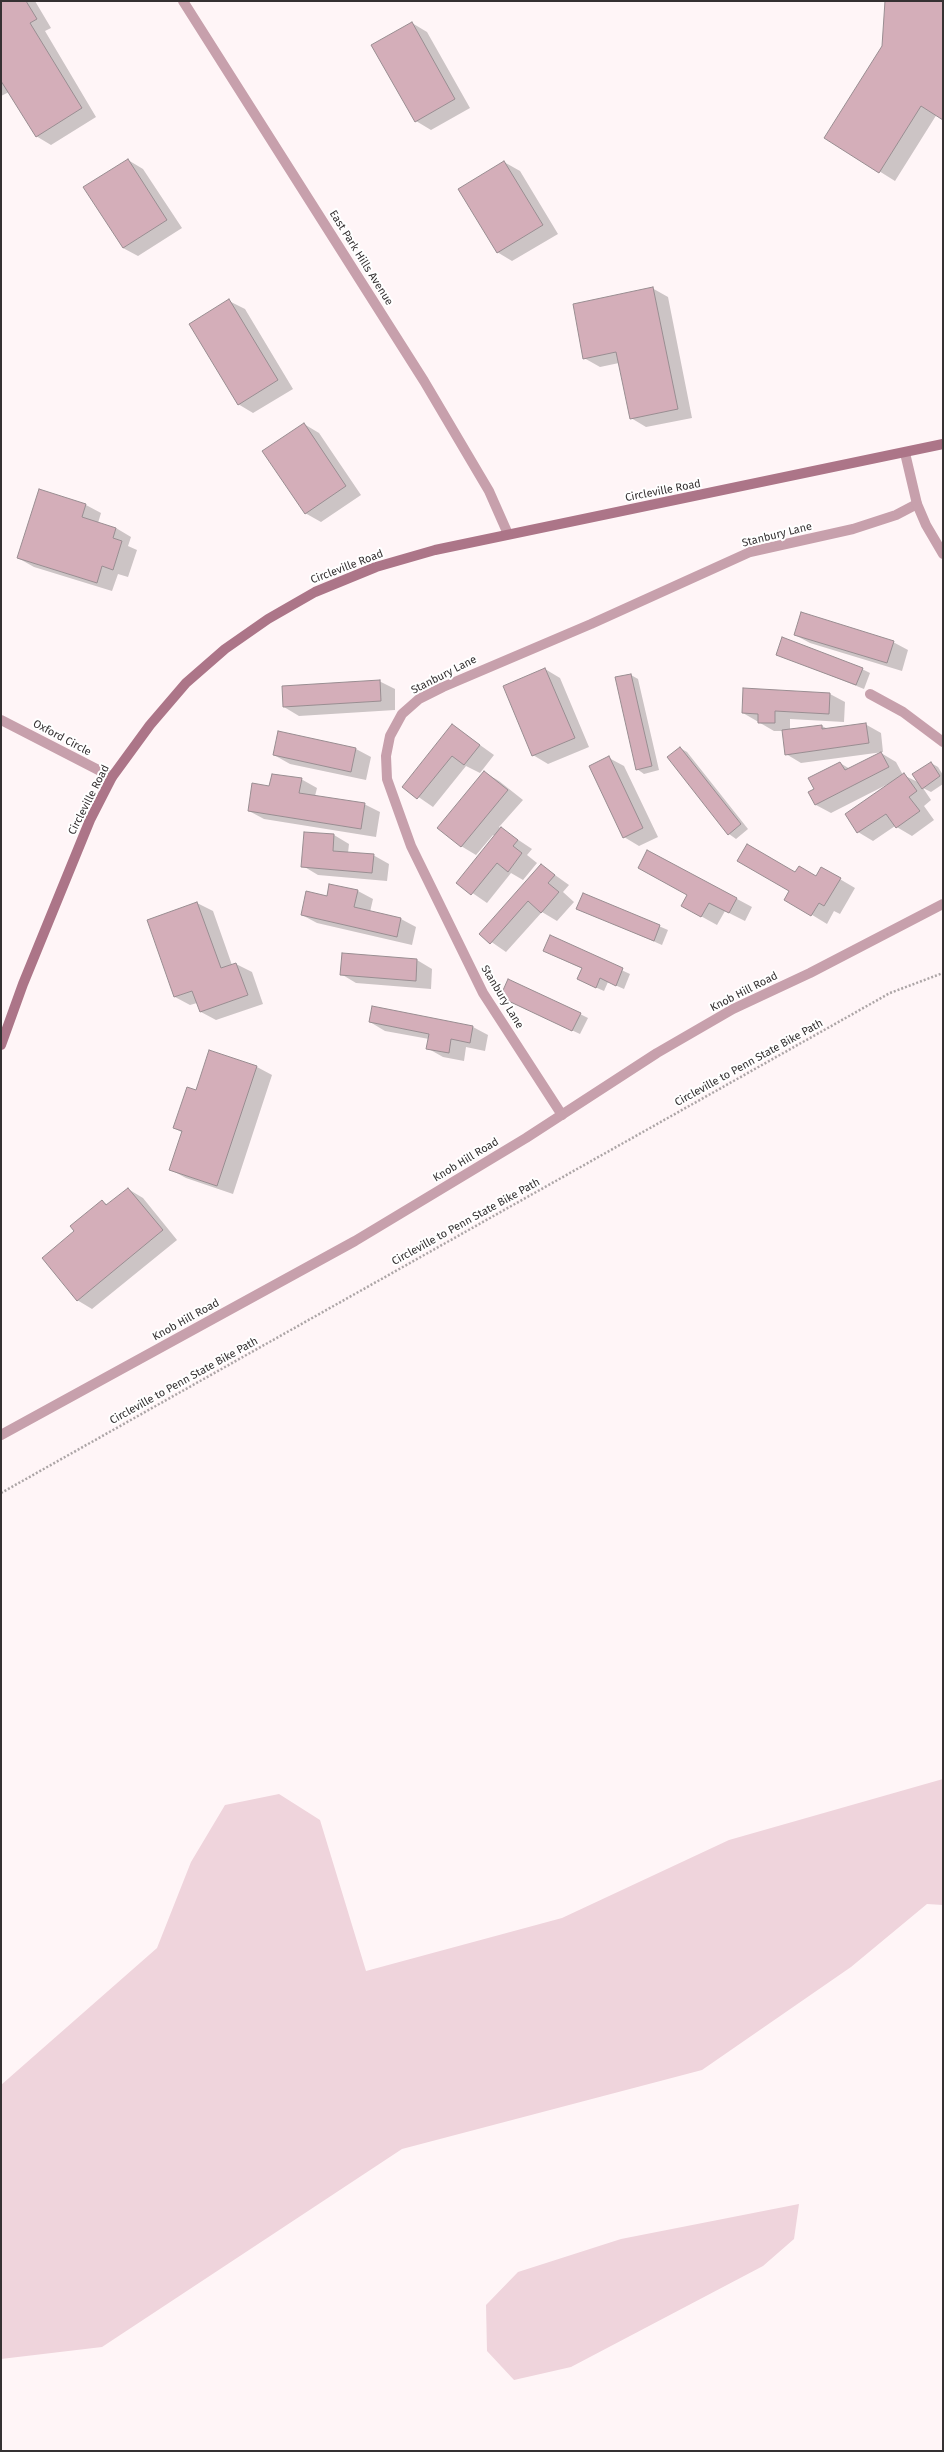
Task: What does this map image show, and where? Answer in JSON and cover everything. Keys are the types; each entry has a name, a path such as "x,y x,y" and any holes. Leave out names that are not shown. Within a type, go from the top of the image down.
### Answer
{"street":[{"name":"East Park Hills Avenue","path":"183,1 424,381 489,491 508,534"},
{"name":"Circleville Road","path":"1,1046 90,820 112,777 150,725 186,683 225,649 268,619 315,592 376,567 435,550 943,444"},
{"path":"905,453 917,504 926,525 943,554"},
{"name":"Stanbury Lane","path":"562,1115 483,993 411,846 387,779 386,756 390,736 402,714 419,699 443,687 591,624 750,552 853,529 896,516 917,504"},
{"path":"870,694 903,712 943,742"},
{"name":"Oxford Circle","path":"1,720 112,777"},
{"name":"Knob Hill Road","path":"1,1435 355,1241 562,1115 657,1053 733,1009 810,973 943,904"}],"path":[{"name":"Circleville to Penn State Bike Path","path":"1,1493 890,993 943,973"}],"shaded area":[{"path":"943,1779 943,1905 927,1904 851,1967 702,2070 402,2149 102,2347 1,2359 1,2085 157,1948 191,1862 225,1805 279,1794 320,1820 366,1971 562,1918 729,1840"},
{"path":"799,2204 794,2239 763,2266 571,2367 514,2380 487,2351 486,2305 518,2272 621,2239"}],"building":[{"path":"1,1 26,1 37,19 30,23 82,108 36,137 1,81"},
{"path":"885,1 943,1 943,120 921,106 879,173 824,138 882,46"},
{"path":"412,22 455,99 415,122 371,45"},
{"path":"128,159 167,220 123,248 83,187"},
{"path":"504,161 543,225 497,253 458,189"},
{"path":"653,287 678,409 630,419 616,352 583,359 573,304"},
{"path":"229,299 278,380 238,405 189,324"},
{"path":"304,423 346,486 305,514 262,451"},
{"path":"39,489 86,504 82,517 116,528 113,538 122,541 113,570 102,566 97,583 17,558"},
{"path":"801,612 894,641 887,663 794,635"},
{"path":"782,637 863,668 856,685 776,655"},
{"path":"545,668 575,738 532,756 503,686"},
{"path":"631,674 652,766 636,770 615,677"},
{"path":"380,680 381,701 283,707 282,686"},
{"path":"743,688 830,693 829,714 775,711 775,723 758,723 758,714 742,713"},
{"path":"866,723 869,743 785,755 782,730 822,725 822,729"},
{"path":"452,724 480,745 464,765 452,756 417,799 402,787"},
{"path":"278,731 356,748 351,772 273,755"},
{"path":"680,747 741,824 728,835 667,757"},
{"path":"881,752 889,767 815,805 808,792 814,789 808,778 840,762 845,770"},
{"path":"609,756 643,828 623,838 589,766"},
{"path":"931,762 940,776 922,789 912,774"},
{"path":"484,771 508,790 461,847 437,828"},
{"path":"904,773 917,791 909,797 920,811 896,828 886,814 857,833 845,814"},
{"path":"272,774 302,778 299,793 365,803 361,829 248,811 252,783 269,786"},
{"path":"501,827 518,840 513,846 522,853 508,872 497,863 471,895 456,883"},
{"path":"304,832 334,834 333,851 374,854 372,873 301,867"},
{"path":"747,844 795,872 799,866 816,876 821,867 841,878 824,906 819,903 811,916 784,900 789,891 737,861"},
{"path":"647,850 737,898 729,913 709,903 701,917 681,906 687,895 638,868"},
{"path":"541,864 555,875 548,883 559,892 541,913 528,901 490,944 479,934"},
{"path":"329,884 358,890 354,907 401,918 397,937 301,915 306,891 327,896"},
{"path":"583,893 660,925 654,941 576,909"},
{"path":"197,902 221,968 236,963 248,995 200,1012 192,991 174,997 147,920"},
{"path":"550,935 623,968 616,986 600,978 596,988 577,979 582,968 543,951"},
{"path":"342,953 417,959 416,981 340,975"},
{"path":"508,979 581,1013 572,1031 500,997"},
{"path":"372,1006 473,1026 470,1043 451,1039 449,1053 426,1049 429,1034 369,1022"},
{"path":"209,1050 257,1066 217,1186 169,1170 182,1131 173,1128 187,1087 196,1090"},
{"path":"128,1188 163,1230 77,1301 42,1258 74,1231 70,1226 102,1200 106,1205"}]}
